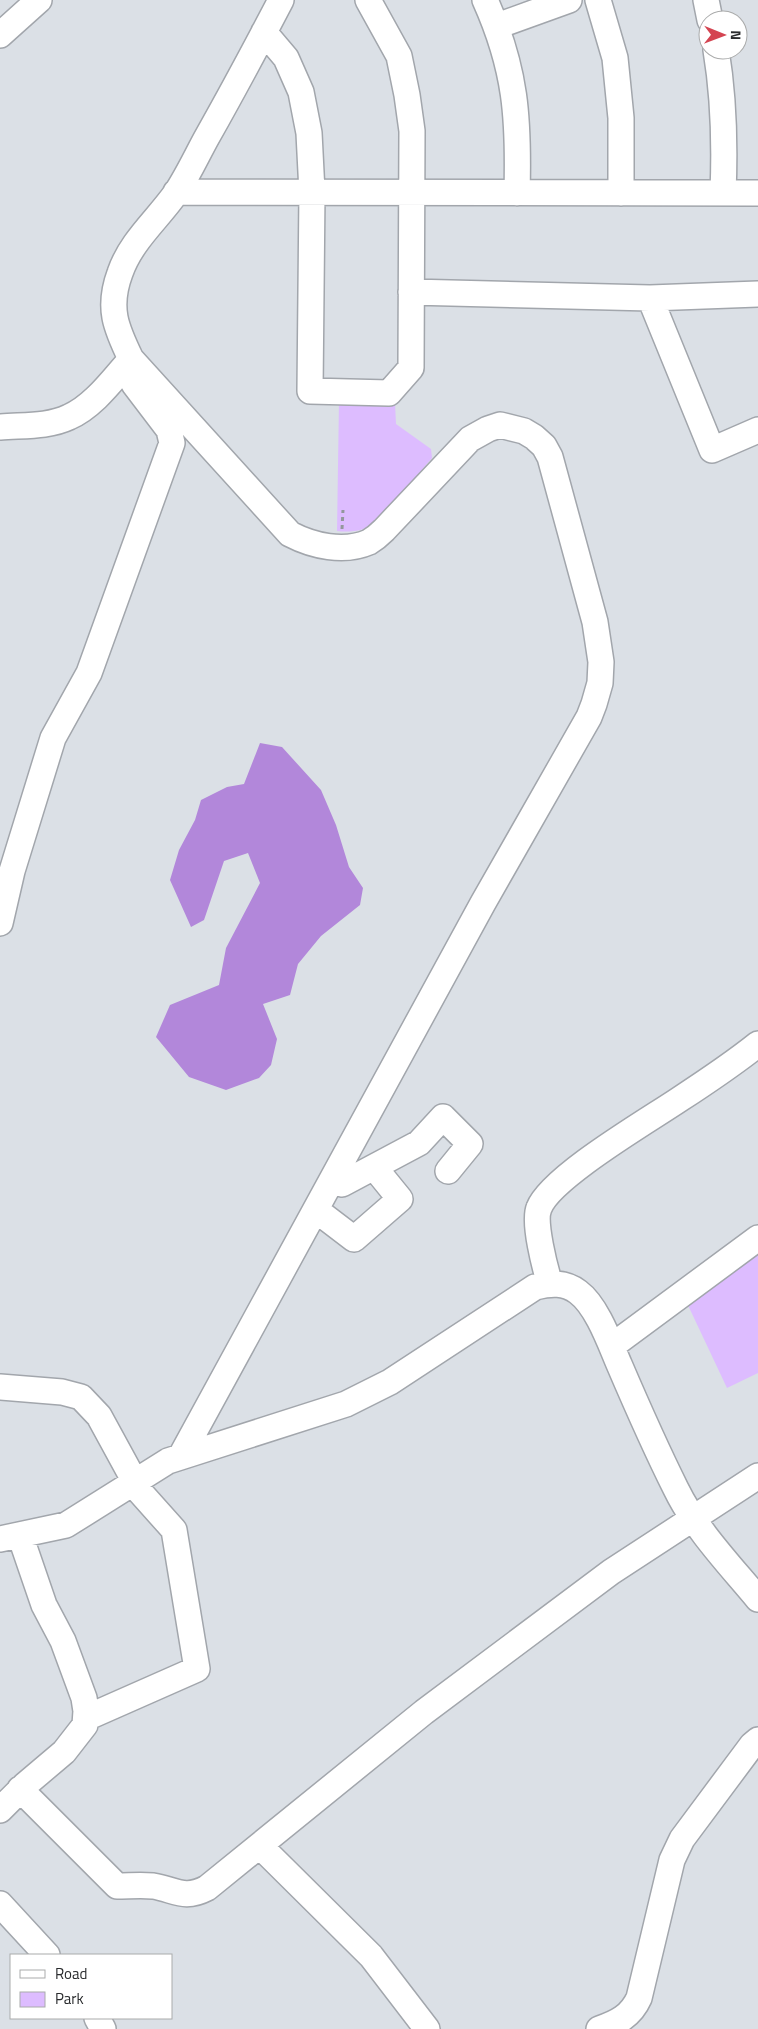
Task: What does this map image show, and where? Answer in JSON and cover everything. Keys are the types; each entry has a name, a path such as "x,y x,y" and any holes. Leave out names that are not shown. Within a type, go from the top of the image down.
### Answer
{"street":[{"path":"0,35 39,0"},
{"path":"0,923 12,871 53,738 89,673 172,443 169,430 127,364 117,332 114,296 119,273 131,248 176,192 281,0"},
{"path":"264,32 286,58 301,92 309,133 312,192 310,391 388,393 412,368 410,292 412,131 399,56 368,0"},
{"path":"485,0 497,26 516,98 518,138 517,193"},
{"path":"497,26 570,0"},
{"path":"598,0 615,58 621,118 620,193"},
{"path":"717,60 724,107 723,193"},
{"path":"176,192 758,193"},
{"path":"410,292 650,298 758,294"},
{"path":"650,298 712,450 758,430"},
{"path":"0,427 47,424 70,417 92,401 127,364"},
{"path":"127,364 290,534 305,542 322,546 354,545 370,542 384,530 470,440 488,429 500,425 507,426 524,431 534,437 544,446 550,457 595,622 601,662 600,683 588,717 483,903 181,1456"},
{"path":"550,1284 538,1224 538,1209 549,1193 621,1137 681,1099 758,1044"},
{"path":"331,1182 342,1184 419,1142 443,1117 470,1144 448,1172"},
{"path":"316,1210 354,1239 400,1199 374,1167"},
{"path":"612,1346 758,1238"},
{"path":"0,1810 64,1752 85,1725 86,1718 84,1698 63,1641 10,1537 66,1525 168,1461 346,1404 362,1397 390,1382 535,1287 562,1284 578,1292 589,1304 612,1346 676,1490 692,1518 758,1599"},
{"path":"0,1387 62,1392 81,1398 99,1416 134,1482 174,1530 197,1669 86,1718"},
{"path":"20,1790 117,1886 154,1886 188,1895 197,1893 207,1888 432,1707 611,1572 758,1476"},
{"path":"599,2029 623,2019 634,2009 639,1998 672,1860 682,1839 758,1740"},
{"path":"260,1846 371,1956 427,2029"},
{"path":"0,1904 46,1954"}],"green space":[{"path":"339,401 395,403 396,424 431,449 432,458 401,495 375,521 360,530 345,532 337,531"},
{"path":"758,1248 758,1373 727,1388 686,1301"}],"shaded area":[{"path":"260,743 282,747 321,790 336,825 349,867 363,888 360,905 321,936 298,964 290,995 263,1004 277,1039 271,1065 259,1078 226,1090 189,1077 156,1037 170,1005 219,985 226,948 260,883 248,853 224,861 204,920 191,927 170,880 179,850 195,820 201,800 227,787 244,784"}]}
